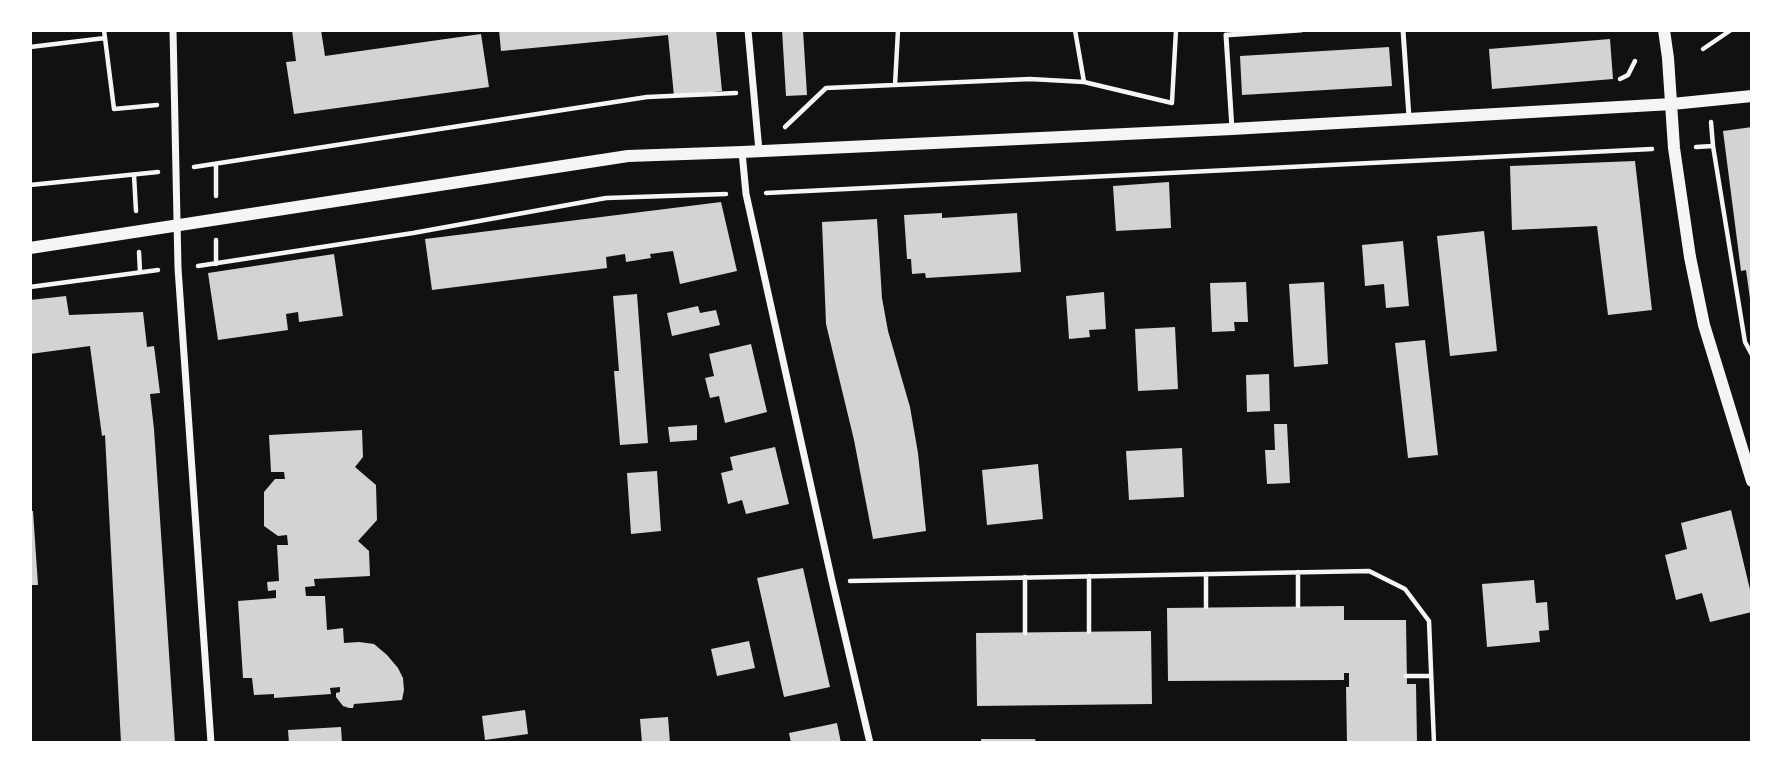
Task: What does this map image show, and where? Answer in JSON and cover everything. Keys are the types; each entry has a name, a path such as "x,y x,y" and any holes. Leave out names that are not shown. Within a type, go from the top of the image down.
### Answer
{"street":[{"path":"173,30 178,268 211,743"},
{"path":"748,30 759,152"},
{"path":"1664,30 1674,148 1690,257 1704,325 1752,481"},
{"path":"30,248 628,156 1232,129 1672,104 1752,96"},
{"path":"742,152 746,194 870,743"}],"lane":[{"path":"1232,129 1226,35 1301,30"},
{"path":"1403,30 1409,118"}],"path":[{"path":"104,30 114,109 175,104"},
{"path":"895,85 898,30"},
{"path":"1075,30 1084,82"},
{"path":"1172,132 1176,30"},
{"path":"1703,49 1731,30"},
{"path":"30,47 105,38"},
{"path":"1620,79 1629,75 1635,61"},
{"path":"759,152 826,88 1030,79 1084,82 1172,103"},
{"path":"216,164 648,97 754,92"},
{"path":"1711,122 1745,342 1752,355"},
{"path":"216,264 413,233 606,198 746,194 1626,150"},
{"path":"30,185 134,174"},
{"path":"30,287 140,272"},
{"path":"832,581 1369,570 1405,589 1429,621 1434,743"},
{"path":"1298,572 1298,606"},
{"path":"1206,574 1206,607"},
{"path":"1089,576 1089,632"},
{"path":"1025,577 1025,633"},
{"path":"1406,676 1432,676"}],"building":[{"path":"292,30 321,30 325,56 481,34 489,87 294,114 286,62 296,61"},
{"path":"499,30 716,30 722,91 674,96 668,35 501,51"},
{"path":"782,30 803,30 807,95 786,96"},
{"path":"1610,39 1613,79 1492,89 1489,49"},
{"path":"1389,47 1392,86 1242,95 1240,56"},
{"path":"1752,127 1751,306 1746,270 1741,271 1723,131"},
{"path":"1635,161 1652,310 1608,315 1597,226 1512,230 1510,166"},
{"path":"1169,182 1171,228 1116,231 1113,186"},
{"path":"721,202 737,271 680,284 673,251 650,254 651,258 626,262 625,254 606,257 607,268 432,290 425,239"},
{"path":"942,213 942,218 1017,213 1021,272 926,278 925,273 912,274 911,259 907,259 904,215"},
{"path":"877,219 882,298 888,331 910,407 926,531 873,539 854,440 826,324 822,222"},
{"path":"1484,231 1497,351 1450,356 1437,236"},
{"path":"1403,241 1409,306 1386,308 1384,284 1365,286 1362,245"},
{"path":"334,254 343,316 299,322 298,312 286,314 288,330 218,340 208,273"},
{"path":"1246,282 1248,322 1234,322 1235,331 1212,332 1210,283"},
{"path":"1324,282 1328,364 1294,367 1289,284"},
{"path":"1104,292 1106,329 1089,330 1090,337 1069,339 1066,296"},
{"path":"637,294 648,443 620,445 614,371 619,371 613,296"},
{"path":"66,296 69,315 143,312 147,347 154,346 160,393 150,394 175,743 121,743 105,435 102,436 90,346 30,354 30,300"},
{"path":"698,306 700,313 716,310 720,325 672,336 667,313"},
{"path":"1175,327 1178,389 1138,391 1135,329"},
{"path":"1425,340 1438,455 1408,458 1395,343"},
{"path":"751,344 767,412 725,423 719,396 710,398 705,378 714,376 709,354"},
{"path":"1269,374 1270,411 1247,412 1246,375"},
{"path":"1274,424 1287,424 1290,483 1267,484 1265,450 1275,450"},
{"path":"697,425 697,440 670,442 668,427"},
{"path":"362,430 363,457 355,467 376,485 377,520 358,541 369,551 370,576 314,579 315,586 305,587 306,596 325,596 327,630 343,628 344,643 374,644 387,655 403,678 402,700 354,704 353,708 349,708 343,706 336,697 340,687 330,688 331,694 274,698 274,694 254,695 252,678 243,678 238,601 276,598 276,590 268,591 267,582 279,581 277,545 288,545 287,535 278,536 264,526 264,492 275,479 285,479 284,472 271,472 269,435"},
{"path":"775,447 789,504 746,514 742,500 728,504 721,473 733,470 730,457"},
{"path":"1182,448 1184,497 1129,500 1126,451"},
{"path":"1038,464 1043,519 987,525 982,470"},
{"path":"657,471 661,531 631,534 627,473"},
{"path":"1731,510 1752,598 1752,612 1710,622 1702,593 1676,600 1665,555 1687,549 1681,523"},
{"path":"30,511 33,511 38,585 30,585"},
{"path":"803,568 830,687 784,697 757,578"},
{"path":"1534,580 1536,603 1547,602 1549,630 1539,631 1540,642 1487,647 1482,584"},
{"path":"1344,606 1344,620 1406,620 1407,684 1416,684 1417,743 1347,743 1346,687 1349,687 1349,673 1344,673 1344,680 1168,681 1167,608"},
{"path":"1151,631 1152,704 977,706 976,633"},
{"path":"749,641 755,668 717,676 711,649"},
{"path":"525,710 528,734 485,740 482,716"},
{"path":"668,717 670,743 642,743 640,719"},
{"path":"837,723 841,743 791,743 789,733"},
{"path":"341,727 342,743 289,743 288,730"},
{"path":"981,739 1035,739 1036,743 981,743"}]}
